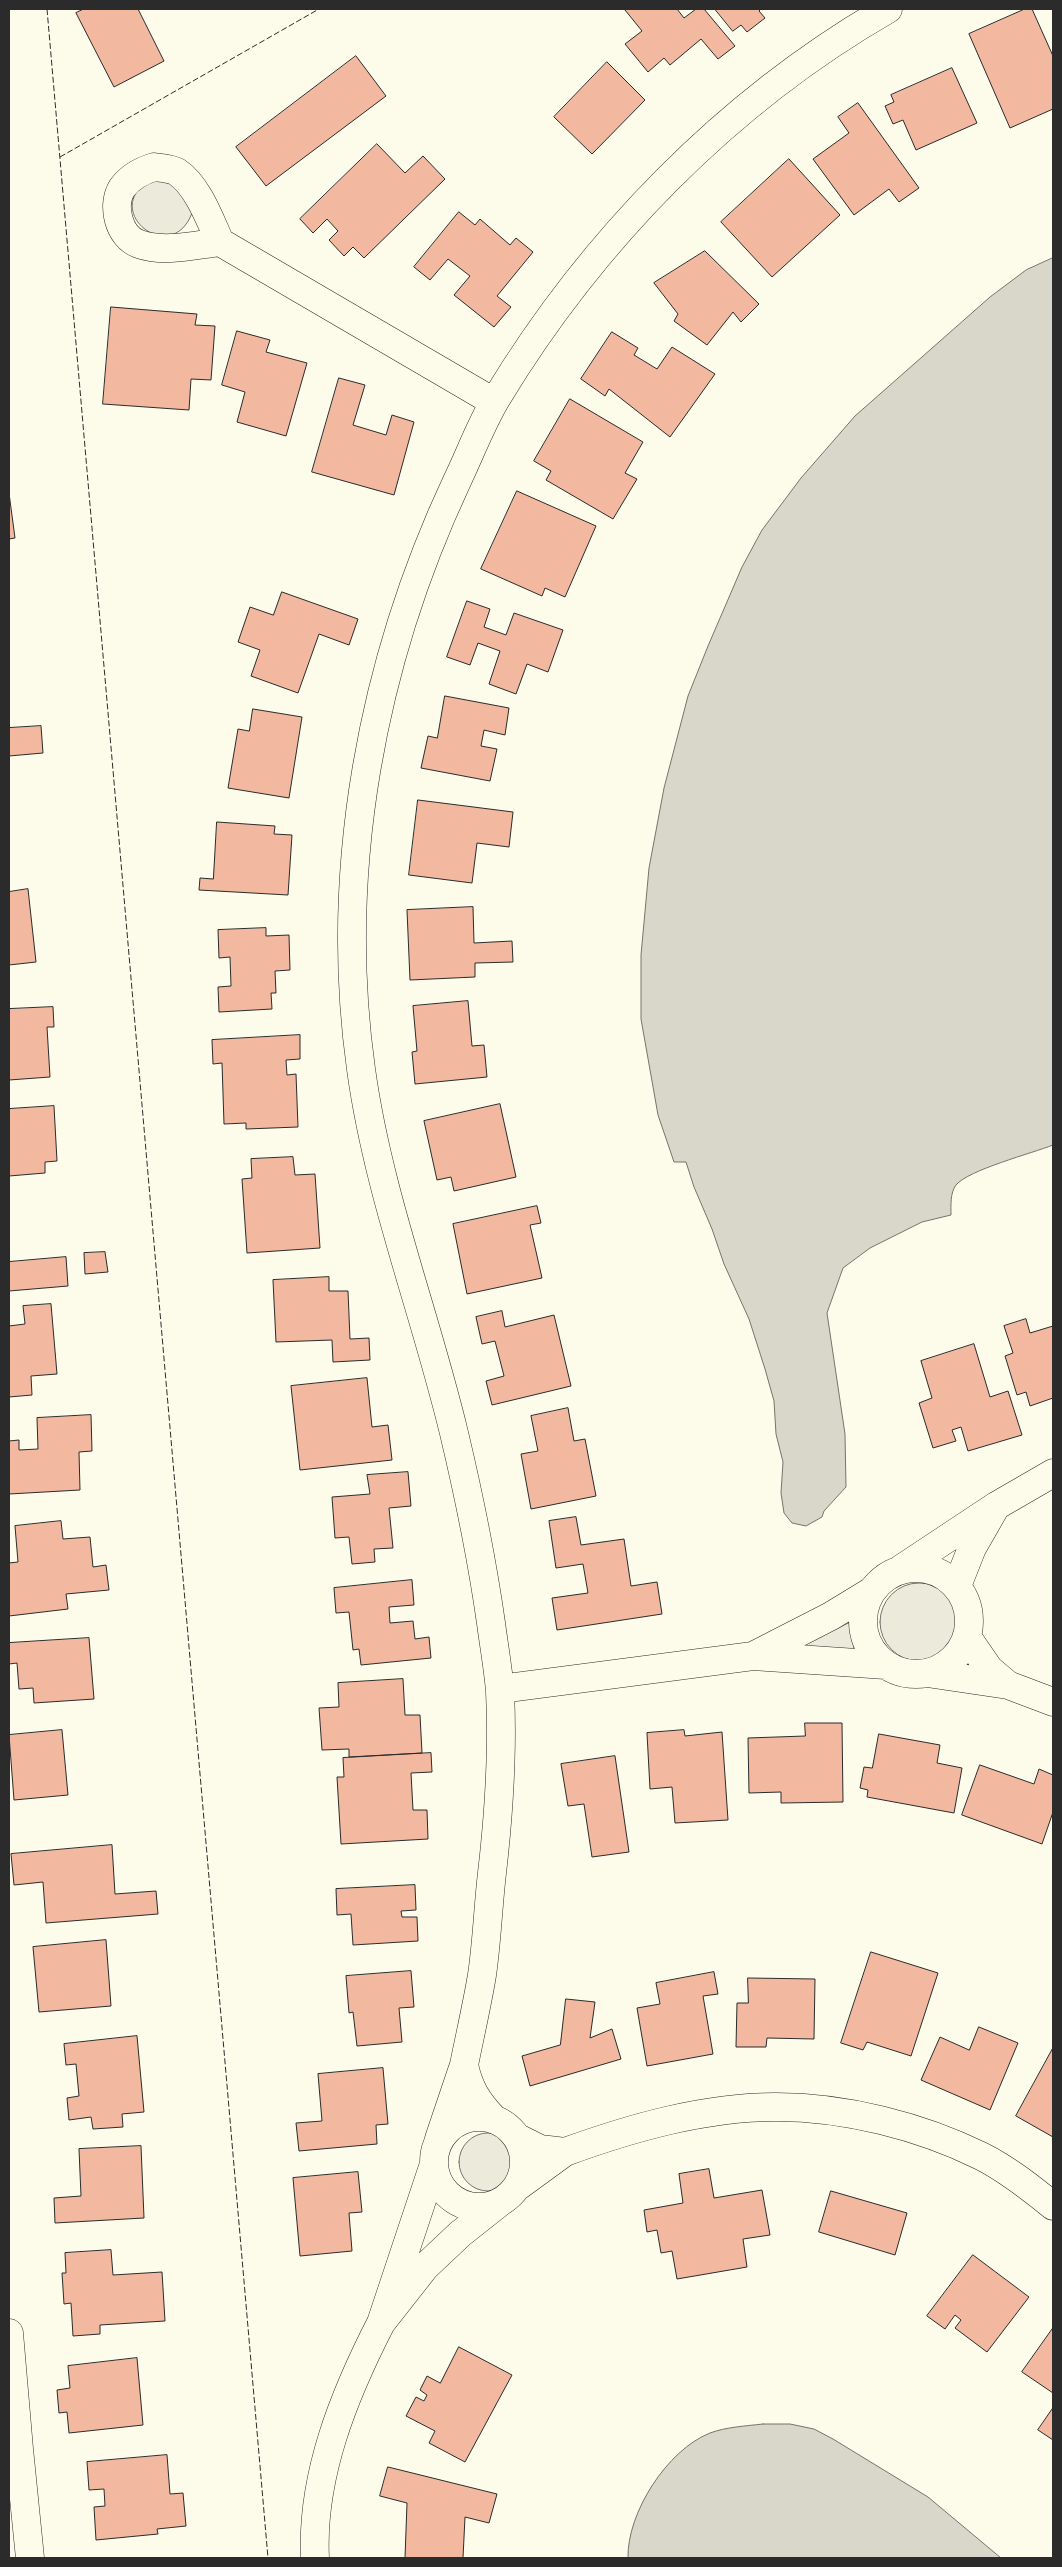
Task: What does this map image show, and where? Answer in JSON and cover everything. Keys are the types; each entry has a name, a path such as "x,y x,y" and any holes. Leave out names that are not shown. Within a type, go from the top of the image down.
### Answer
{"street":[{"path":"315,2558 318,2501 329,2447 348,2390 380,2323 464,2064 482,1975 500,1805 500,1689 485,1584 454,1436 373,1136 361,1068 353,986 354,904 360,812 378,704 405,608 439,520 494,402 545,327 604,247 676,171 736,117 804,63 888,9"},
{"path":"220,242 494,402"},
{"path":"753,1656 831,1616 872,1591 885,1577 901,1569 996,1506 1053,1473"},
{"path":"957,1586 972,1548 996,1506"},
{"path":"901,1569 917,1567 932,1569 946,1576 957,1586 967,1602 970,1619 968,1637 961,1650 952,1661 940,1669 927,1673"},
{"path":"872,1591 865,1606 863,1622 866,1639 874,1653 886,1665"},
{"path":"968,1637 989,1669 1008,1685"},
{"path":"500,1689 753,1656 886,1665 912,1674 927,1673 1008,1685 1053,1702"},
{"path":"464,2064 469,2086 476,2099 493,2118 512,2130 523,2150 524,2163 510,2193 489,2206 474,2207 458,2202 446,2192 438,2179 436,2154 444,2133 454,2124 480,2116 493,2118"},
{"path":"380,2323 425,2266 510,2193 565,2152 616,2133 722,2111 776,2107 825,2110 869,2118 938,2138 982,2157 1053,2206"},
{"path":"518,2138 540,2149 565,2152"},
{"path":"9,2333 29,2558"},
{"path":"9,2474 19,2449"},
{"path":"9,2533 29,2558"}],"shaded area":[{"path":"155,178 176,180 192,213 183,228 172,235 160,236 148,231 139,223 133,213 133,201 139,189"},
{"path":"1053,258 1053,1145 987,1168 963,1179 956,1185 953,1192 951,1215 922,1222 870,1248 843,1268 827,1313 845,1434 846,1487 824,1511 822,1517 806,1526 792,1523 784,1513 781,1493 783,1462 776,1434 774,1401 749,1319 724,1264 686,1162 674,1162 658,1115 641,1019 641,955 649,868 664,788 688,696 742,567 762,530 801,478 855,416 990,297 1026,270"},
{"path":"911,1583 927,1583 941,1589 952,1600 958,1614 958,1630 952,1644 941,1655 927,1661 911,1661 897,1655 886,1644 880,1630 880,1614 886,1600 897,1589"},
{"path":"849,1623 855,1653 798,1648"},
{"path":"482,2133 494,2133 509,2141 517,2156 517,2168 509,2183 494,2191 482,2191 467,2183 459,2168 459,2156 467,2141"},
{"path":"763,2424 790,2424 814,2429 833,2439 928,2497 1001,2558 628,2558 629,2540 642,2503 652,2485 679,2453 694,2441 710,2433 729,2428"}],"building":[{"path":"84,9 138,9 164,61 114,87 76,13"},
{"path":"677,9 684,18 696,9 704,9 735,46 718,59 701,39 670,65 664,58 648,72 625,44 642,31 625,10"},
{"path":"715,9 761,9 759,11 765,18 747,32 741,25 733,31"},
{"path":"1025,9 1032,9 1053,56 1053,109 1010,128 969,34"},
{"path":"356,56 386,96 266,186 236,147"},
{"path":"607,62 645,100 592,154 554,117"},
{"path":"952,68 977,123 916,150 903,120 893,124 885,106 894,102 891,95"},
{"path":"858,103 919,188 899,202 889,189 854,215 813,159 849,133 838,117"},
{"path":"377,144 405,173 423,156 445,179 364,258 353,247 344,256 329,240 338,231 327,219 313,233 300,219"},
{"path":"789,159 840,215 772,277 721,222"},
{"path":"459,212 475,225 480,219 510,245 516,238 533,252 497,296 511,307 494,327 454,295 470,276 448,259 430,280 414,267"},
{"path":"705,251 759,304 741,322 733,312 707,345 674,321 678,314 654,283"},
{"path":"111,307 197,314 195,325 215,326 211,380 191,379 189,410 103,404"},
{"path":"237,331 270,340 266,352 307,363 286,436 237,422 245,392 222,385"},
{"path":"612,332 638,348 634,355 657,369 672,347 715,374 670,437 609,389 605,396 581,379"},
{"path":"339,378 365,385 353,425 386,435 392,415 414,422 394,495 312,472"},
{"path":"570,399 643,442 625,473 637,479 613,519 546,480 551,471 534,461"},
{"path":"517,491 596,526 565,597 545,588 542,596 481,569"},
{"path":"9,493 15,538 9,539"},
{"path":"282,592 358,619 349,645 319,634 298,693 251,676 260,650 238,642 250,607 273,615"},
{"path":"467,601 490,609 484,627 506,635 514,613 563,630 548,672 527,664 516,694 489,684 500,651 478,643 470,665 447,657"},
{"path":"445,696 509,708 505,735 484,730 481,746 497,749 490,781 421,768 428,736 437,738"},
{"path":"253,709 302,717 289,798 228,788 238,729 249,731"},
{"path":"41,726 43,753 9,756 9,728"},
{"path":"418,800 513,812 509,847 477,843 472,883 409,875"},
{"path":"217,822 275,826 274,834 292,835 288,895 199,890 200,878 213,879"},
{"path":"28,889 36,962 9,965 9,892"},
{"path":"473,907 474,943 512,941 513,962 475,963 475,977 410,980 407,910"},
{"path":"266,928 266,936 289,935 290,970 275,971 276,993 271,993 272,1009 219,1012 218,987 231,986 230,957 219,958 218,930"},
{"path":"468,1001 472,1046 484,1045 487,1077 415,1084 412,1052 417,1051 413,1006"},
{"path":"53,1007 54,1027 47,1027 50,1077 9,1080 9,1009"},
{"path":"300,1035 300,1059 286,1060 287,1075 296,1074 298,1127 246,1129 246,1123 224,1124 222,1063 213,1064 212,1040"},
{"path":"500,1104 516,1177 454,1191 451,1177 437,1180 424,1121"},
{"path":"54,1106 57,1161 45,1162 45,1173 9,1176 9,1109"},
{"path":"293,1157 295,1175 315,1174 320,1248 247,1253 242,1179 252,1178 251,1159"},
{"path":"537,1206 541,1223 530,1225 542,1278 467,1294 453,1224"},
{"path":"105,1252 108,1272 85,1274 84,1253"},
{"path":"66,1257 68,1286 9,1291 9,1262"},
{"path":"329,1277 329,1291 348,1291 350,1339 369,1338 370,1360 333,1362 332,1340 276,1342 273,1280"},
{"path":"51,1304 57,1374 31,1376 32,1395 9,1397 9,1326 25,1324 23,1306"},
{"path":"502,1311 505,1327 554,1315 571,1386 492,1405 486,1381 504,1376 495,1341 482,1344 476,1317"},
{"path":"1026,1319 1030,1333 1053,1326 1053,1398 1030,1406 1026,1392 1017,1395 1005,1356 1013,1353 1004,1326"},
{"path":"974,1344 990,1397 1008,1391 1022,1435 968,1451 961,1427 952,1430 956,1441 933,1448 919,1403 932,1398 921,1361"},
{"path":"367,1378 372,1427 388,1425 392,1460 300,1470 291,1386"},
{"path":"568,1408 574,1441 585,1439 596,1496 531,1509 521,1454 538,1451 531,1416"},
{"path":"91,1415 92,1451 79,1452 80,1490 9,1494 9,1441 19,1440 19,1450 38,1449 37,1418"},
{"path":"408,1472 411,1506 389,1508 393,1548 374,1549 375,1562 352,1564 349,1537 335,1538 332,1497 370,1494 367,1475"},
{"path":"576,1517 581,1545 624,1539 631,1586 657,1582 662,1614 557,1630 552,1598 588,1593 583,1564 556,1568 549,1521"},
{"path":"61,1521 63,1539 90,1537 93,1567 106,1565 109,1590 66,1594 68,1609 9,1616 9,1563 18,1562 15,1526"},
{"path":"412,1580 414,1605 389,1607 390,1623 413,1621 415,1639 429,1637 431,1658 361,1665 359,1649 353,1650 349,1612 336,1613 334,1588"},
{"path":"89,1638 94,1699 34,1703 33,1688 19,1689 17,1663 9,1664 9,1643"},
{"path":"403,1679 405,1715 420,1715 422,1753 349,1757 349,1749 322,1750 319,1708 339,1707 338,1683"},
{"path":"805,1723 842,1723 843,1802 781,1803 781,1792 749,1793 748,1738 805,1736"},
{"path":"62,1730 68,1795 14,1800 9,1735"},
{"path":"684,1730 685,1736 722,1732 728,1820 675,1823 672,1787 650,1789 647,1733"},
{"path":"879,1734 940,1745 937,1763 962,1768 954,1813 867,1797 868,1790 860,1788 864,1767 872,1768"},
{"path":"431,1753 432,1772 411,1773 413,1810 427,1810 428,1839 341,1844 337,1777 344,1777 343,1758"},
{"path":"615,1756 629,1852 592,1857 584,1804 568,1806 561,1764"},
{"path":"980,1765 1034,1784 1039,1769 1053,1775 1053,1812 1042,1844 962,1815"},
{"path":"112,1845 115,1894 156,1891 158,1914 46,1923 43,1882 14,1885 11,1854"},
{"path":"415,1885 416,1910 401,1911 402,1917 417,1917 418,1941 353,1945 351,1914 337,1915 336,1889"},
{"path":"106,1940 111,2006 39,2012 33,1947"},
{"path":"871,1952 938,1973 911,2056 867,2042 863,2050 841,2043"},
{"path":"411,1971 414,2007 399,2008 402,2042 357,2046 353,2012 349,2013 346,1976"},
{"path":"714,1972 718,1994 703,1996 713,2054 647,2066 637,2008 660,2004 656,1983"},
{"path":"748,1978 815,1979 814,2039 767,2038 766,2047 736,2047 737,2003 748,2003"},
{"path":"566,1999 595,2002 590,2038 612,2029 621,2059 530,2086 522,2056 560,2045"},
{"path":"979,2027 1018,2043 990,2110 921,2080 940,2037 969,2050"},
{"path":"137,2036 144,2112 122,2114 123,2127 93,2129 91,2117 69,2120 67,2098 79,2096 76,2064 66,2065 64,2044"},
{"path":"1053,2048 1053,2137 1016,2116"},
{"path":"383,2068 388,2124 376,2125 377,2144 299,2151 296,2123 322,2121 318,2074"},
{"path":"141,2146 144,2218 55,2223 54,2198 81,2196 79,2149"},
{"path":"709,2169 714,2198 762,2190 770,2235 743,2239 747,2267 677,2279 672,2251 661,2253 657,2230 647,2232 644,2210 683,2203 679,2174"},
{"path":"358,2172 362,2212 349,2213 352,2251 300,2256 293,2178"},
{"path":"831,2191 907,2213 895,2255 819,2232"},
{"path":"111,2250 113,2275 162,2272 165,2321 100,2325 100,2334 73,2336 71,2303 64,2304 62,2273 66,2273 65,2253"},
{"path":"973,2255 1029,2297 987,2352 955,2328 961,2320 955,2315 945,2329 927,2316"},
{"path":"1053,2328 1053,2393 1022,2372"},
{"path":"459,2347 512,2375 465,2462 429,2443 435,2431 406,2416 416,2397 424,2401 427,2395 420,2390 427,2376 440,2383"},
{"path":"137,2358 143,2425 69,2433 67,2412 59,2413 57,2390 70,2388 68,2366"},
{"path":"1053,2408 1053,2440 1038,2430"},
{"path":"167,2455 170,2494 183,2493 186,2526 157,2529 158,2534 96,2540 94,2507 105,2506 104,2489 89,2490 87,2462"},
{"path":"388,2467 497,2494 489,2523 465,2517 463,2558 405,2558 407,2503 380,2496"}],"fence":[{"path":"47,9 268,2558"},
{"path":"60,157 319,9"}]}
